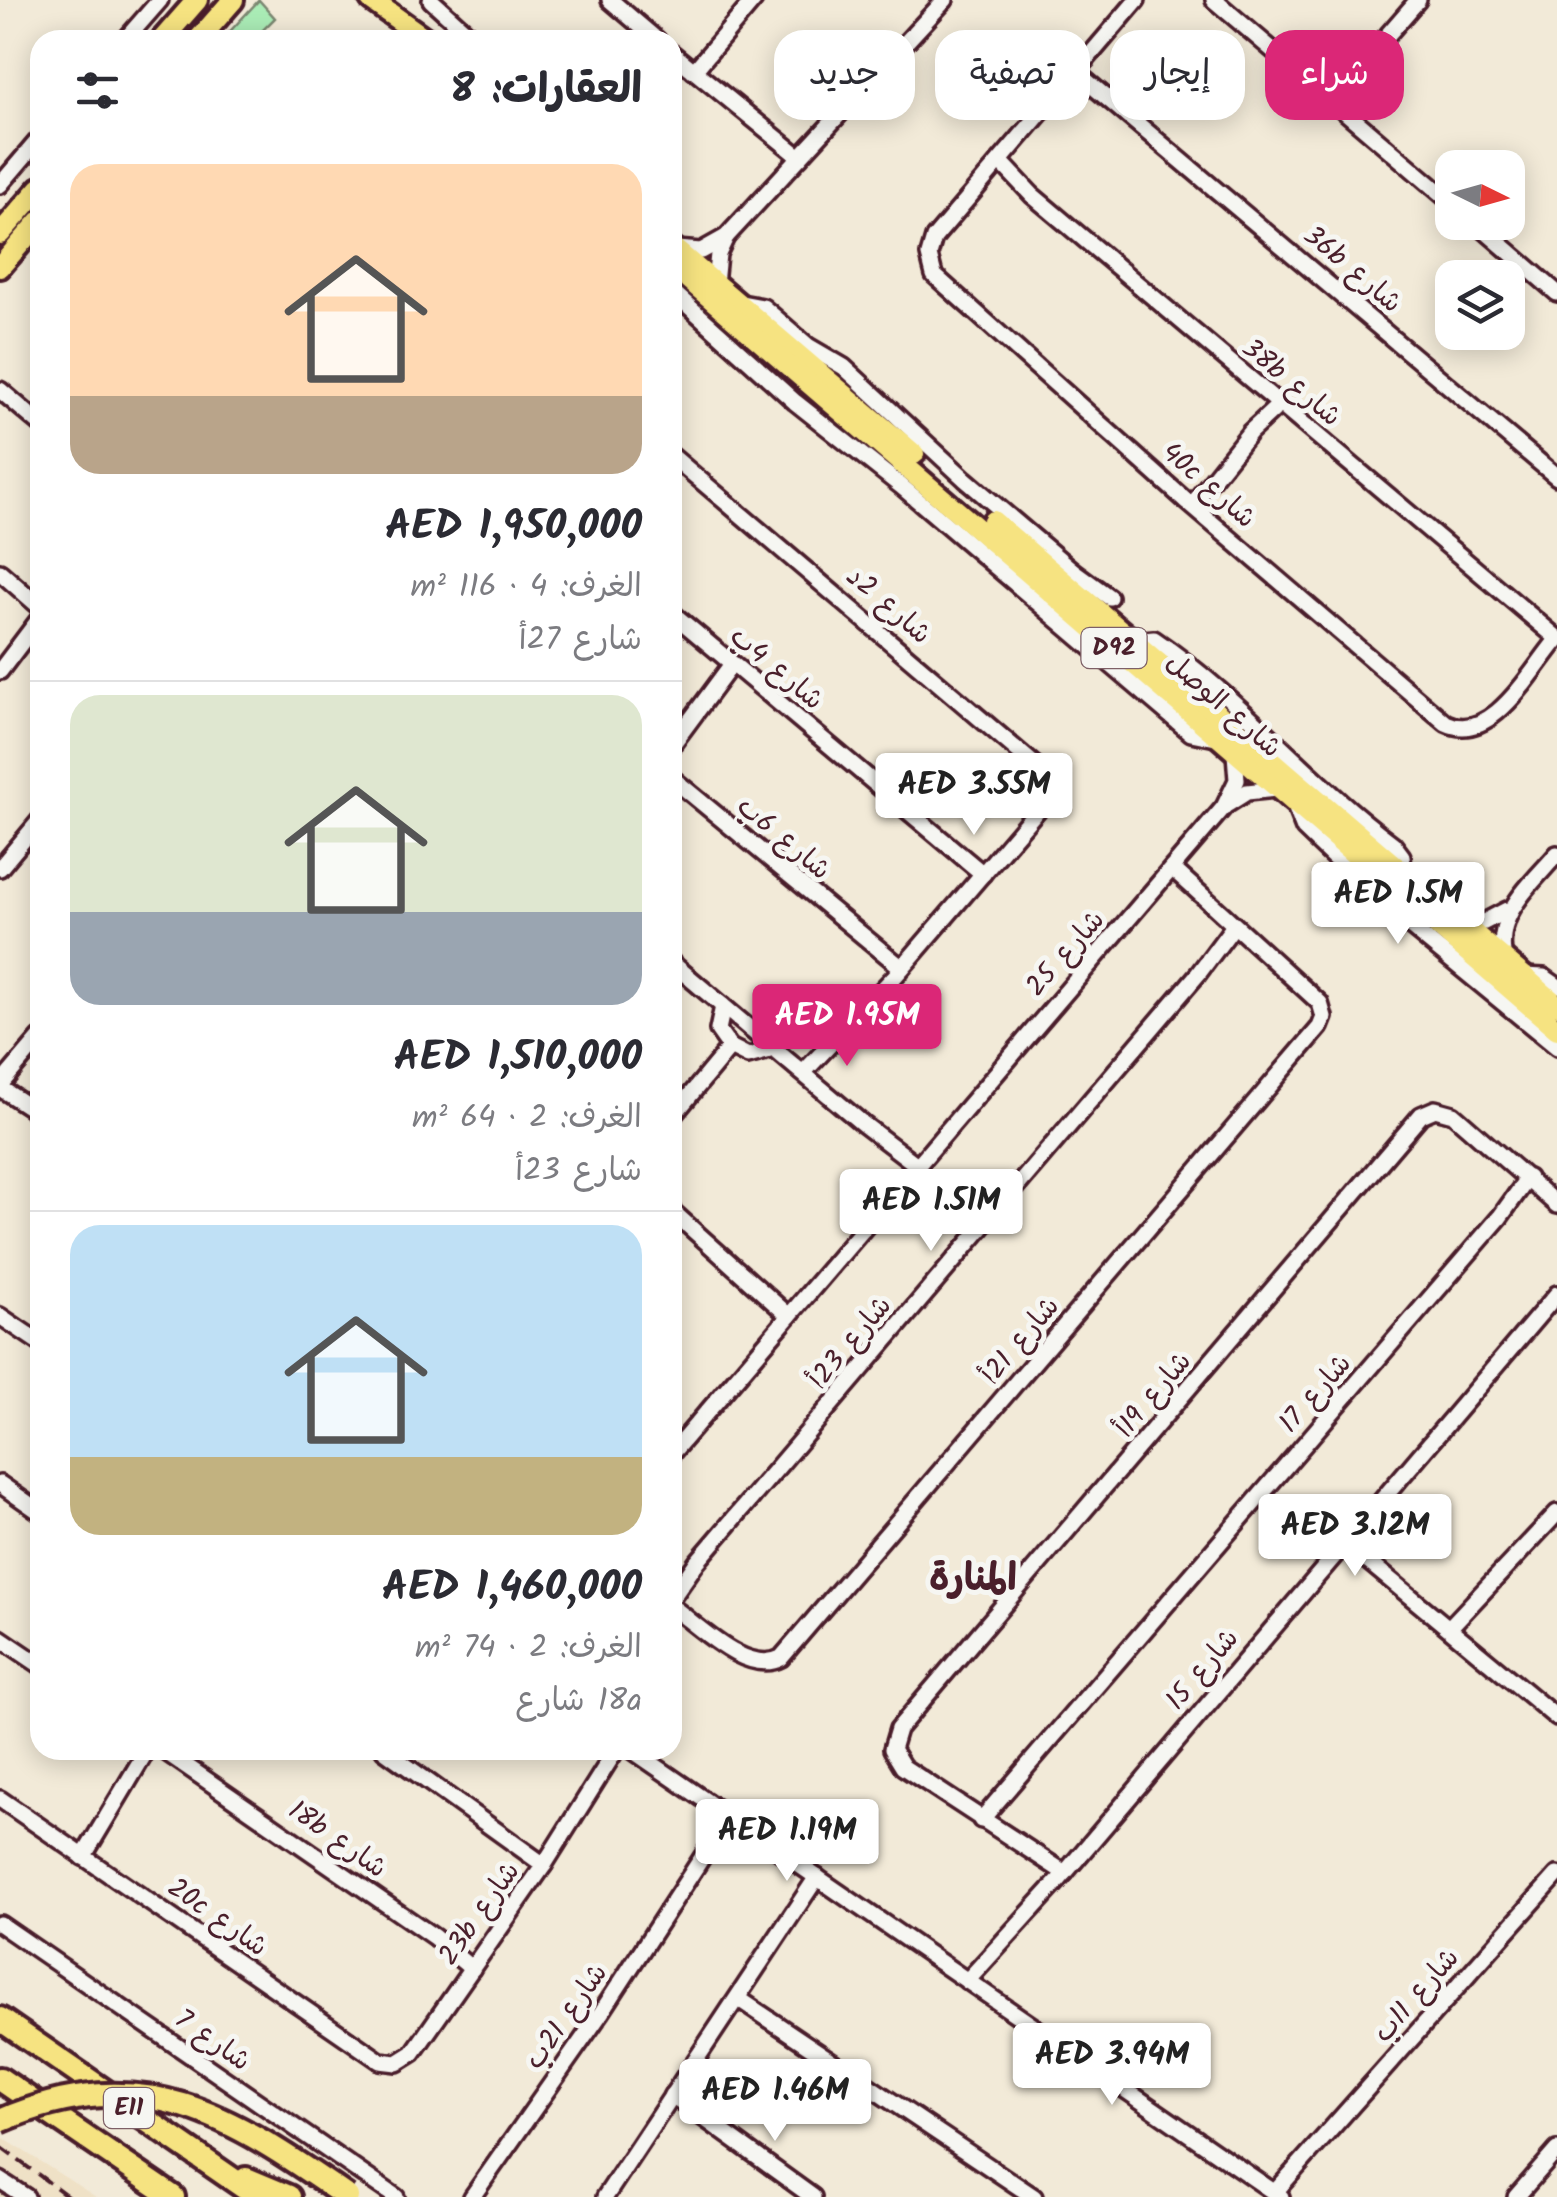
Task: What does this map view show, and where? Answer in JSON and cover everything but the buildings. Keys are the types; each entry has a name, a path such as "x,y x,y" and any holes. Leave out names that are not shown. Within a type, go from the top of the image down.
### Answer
{"highway":[{"name":"E11","path":"0,2019 258,2197"},
{"name":"E11","path":"0,2078 173,2197"},
{"path":"0,2121 46,2104 86,2097 136,2096 176,2102 251,2132 347,2197"},
{"path":"221,2172 289,2197"}],"main road":[{"path":"171,30 197,0"},
{"path":"196,30 234,0"},
{"path":"217,10 233,14 244,0"},
{"path":"389,0 419,30"},
{"path":"360,1 411,30"},
{"path":"360,1 393,30"},
{"path":"0,234 30,200"},
{"path":"0,267 30,232"},
{"name":"شارع الوصل","path":"682,260 716,284 1074,580 1133,641 1557,1005"},
{"name":"شارع الوصل","path":"682,262 1216,738 1557,1029"}],"street":[{"path":"134,30 160,0"},
{"path":"431,0 464,30"},
{"path":"610,0 645,30"},
{"path":"691,69 754,0"},
{"path":"682,253 701,250 726,236 945,0"},
{"path":"1090,56 1137,0"},
{"path":"1214,0 1265,43"},
{"path":"1390,30 1418,0"},
{"path":"682,62 797,160"},
{"name":"36b شارع","path":"1090,79 1557,478"},
{"path":"997,165 1035,120"},
{"path":"1356,120 1435,188"},
{"path":"0,185 30,150"},
{"name":"38b شارع","path":"997,165 1555,641"},
{"name":"40c شارع","path":"997,165 934,238 929,262 944,286 1188,503 1446,723 1470,729 1493,715 1555,641"},
{"path":"716,284 718,254 726,236"},
{"path":"1496,240 1557,293"},
{"path":"682,300 801,407 901,486 1191,733 1216,738"},
{"path":"0,390 30,414"},
{"path":"1188,503 1275,402"},
{"name":"شارع 2د","path":"682,468 1036,766 1046,788 1040,807 980,877"},
{"path":"0,572 30,598"},
{"path":"1074,580 1109,597"},
{"name":"شارع 4ب","path":"682,621 980,877"},
{"path":"0,670 30,632"},
{"path":"18,649 30,638"},
{"path":"682,731 736,667"},
{"name":"شارع 25","path":"682,1441 1224,806 1237,780 1235,754"},
{"name":"شارع 6ب","path":"682,786 899,971"},
{"name":"شارع 25","path":"1224,806 1247,792 1276,788"},
{"path":"1295,806 1304,829 1378,900 1557,1047"},
{"path":"0,868 30,832"},
{"path":"1504,959 1502,929 1514,904 1557,854"},
{"path":"1168,872 1236,930"},
{"path":"806,1077 980,877"},
{"path":"1460,921 1490,920 1514,904"},
{"name":"شارع 23أ","path":"682,1584 1236,930"},
{"name":"شارع 21أ","path":"682,1614 748,1660 770,1663 784,1654 1320,1027 1324,1016 1320,1003 1236,930"},
{"path":"682,971 915,1169"},
{"path":"1524,976 1544,977 1557,986"},
{"path":"723,1006 718,1030 730,1047 748,1056 774,1049"},
{"path":"682,1105 730,1047"},
{"path":"30,1050 2,1084 30,1104"},
{"name":"شارع 19أ","path":"985,1823 899,1764 892,1749 898,1729 1422,1115 1435,1109 1453,1114 1544,1192"},
{"name":"شارع 17","path":"985,1823 1500,1217 1544,1192"},
{"path":"682,1220 793,1312"},
{"name":"شارع 15","path":"971,1984 1002,1941 1061,1877 1557,1294"},
{"path":"0,1316 30,1336"},
{"path":"0,1484 30,1505"},
{"path":"1453,1630 1553,1526"},
{"path":"1350,1540 1557,1718"},
{"name":"شارع 23أ","path":"682,1576 697,1562"},
{"path":"0,1638 30,1659"},
{"path":"79,1854 141,1760"},
{"path":"126,1787 151,1760"},
{"name":"18b شارع","path":"175,1760 475,1966"},
{"path":"399,1760 547,1861"},
{"name":"23b شارع","path":"410,2057 547,1861 610,1760"},
{"name":"23b شارع","path":"588,1796 621,1760"},
{"path":"645,1760 1281,2195"},
{"name":"20c شارع","path":"0,1799 380,2061 396,2064 410,2057"},
{"name":"شارع 21ب","path":"472,2195 732,1819"},
{"path":"985,1823 1061,1877"},
{"name":"شارع 11ب","path":"1281,2195 1314,2151 1557,1875"},
{"path":"605,2197 820,1880"},
{"name":"شارع 7","path":"0,1924 396,2197"},
{"path":"742,1995 1034,2197"},
{"path":"670,2099 813,2197"},
{"path":"1516,2197 1557,2150"},
{"path":"0,2180 26,2197"}],"shaded area":[{"path":"0,2136 96,2197 0,2197"}],"green space":[{"path":"259,0 275,18 263,30 231,30"}],"railway":[{"path":"0,2147 69,2197"}],"district":[{"name":"المنارة","path":"973,1580"}]}
